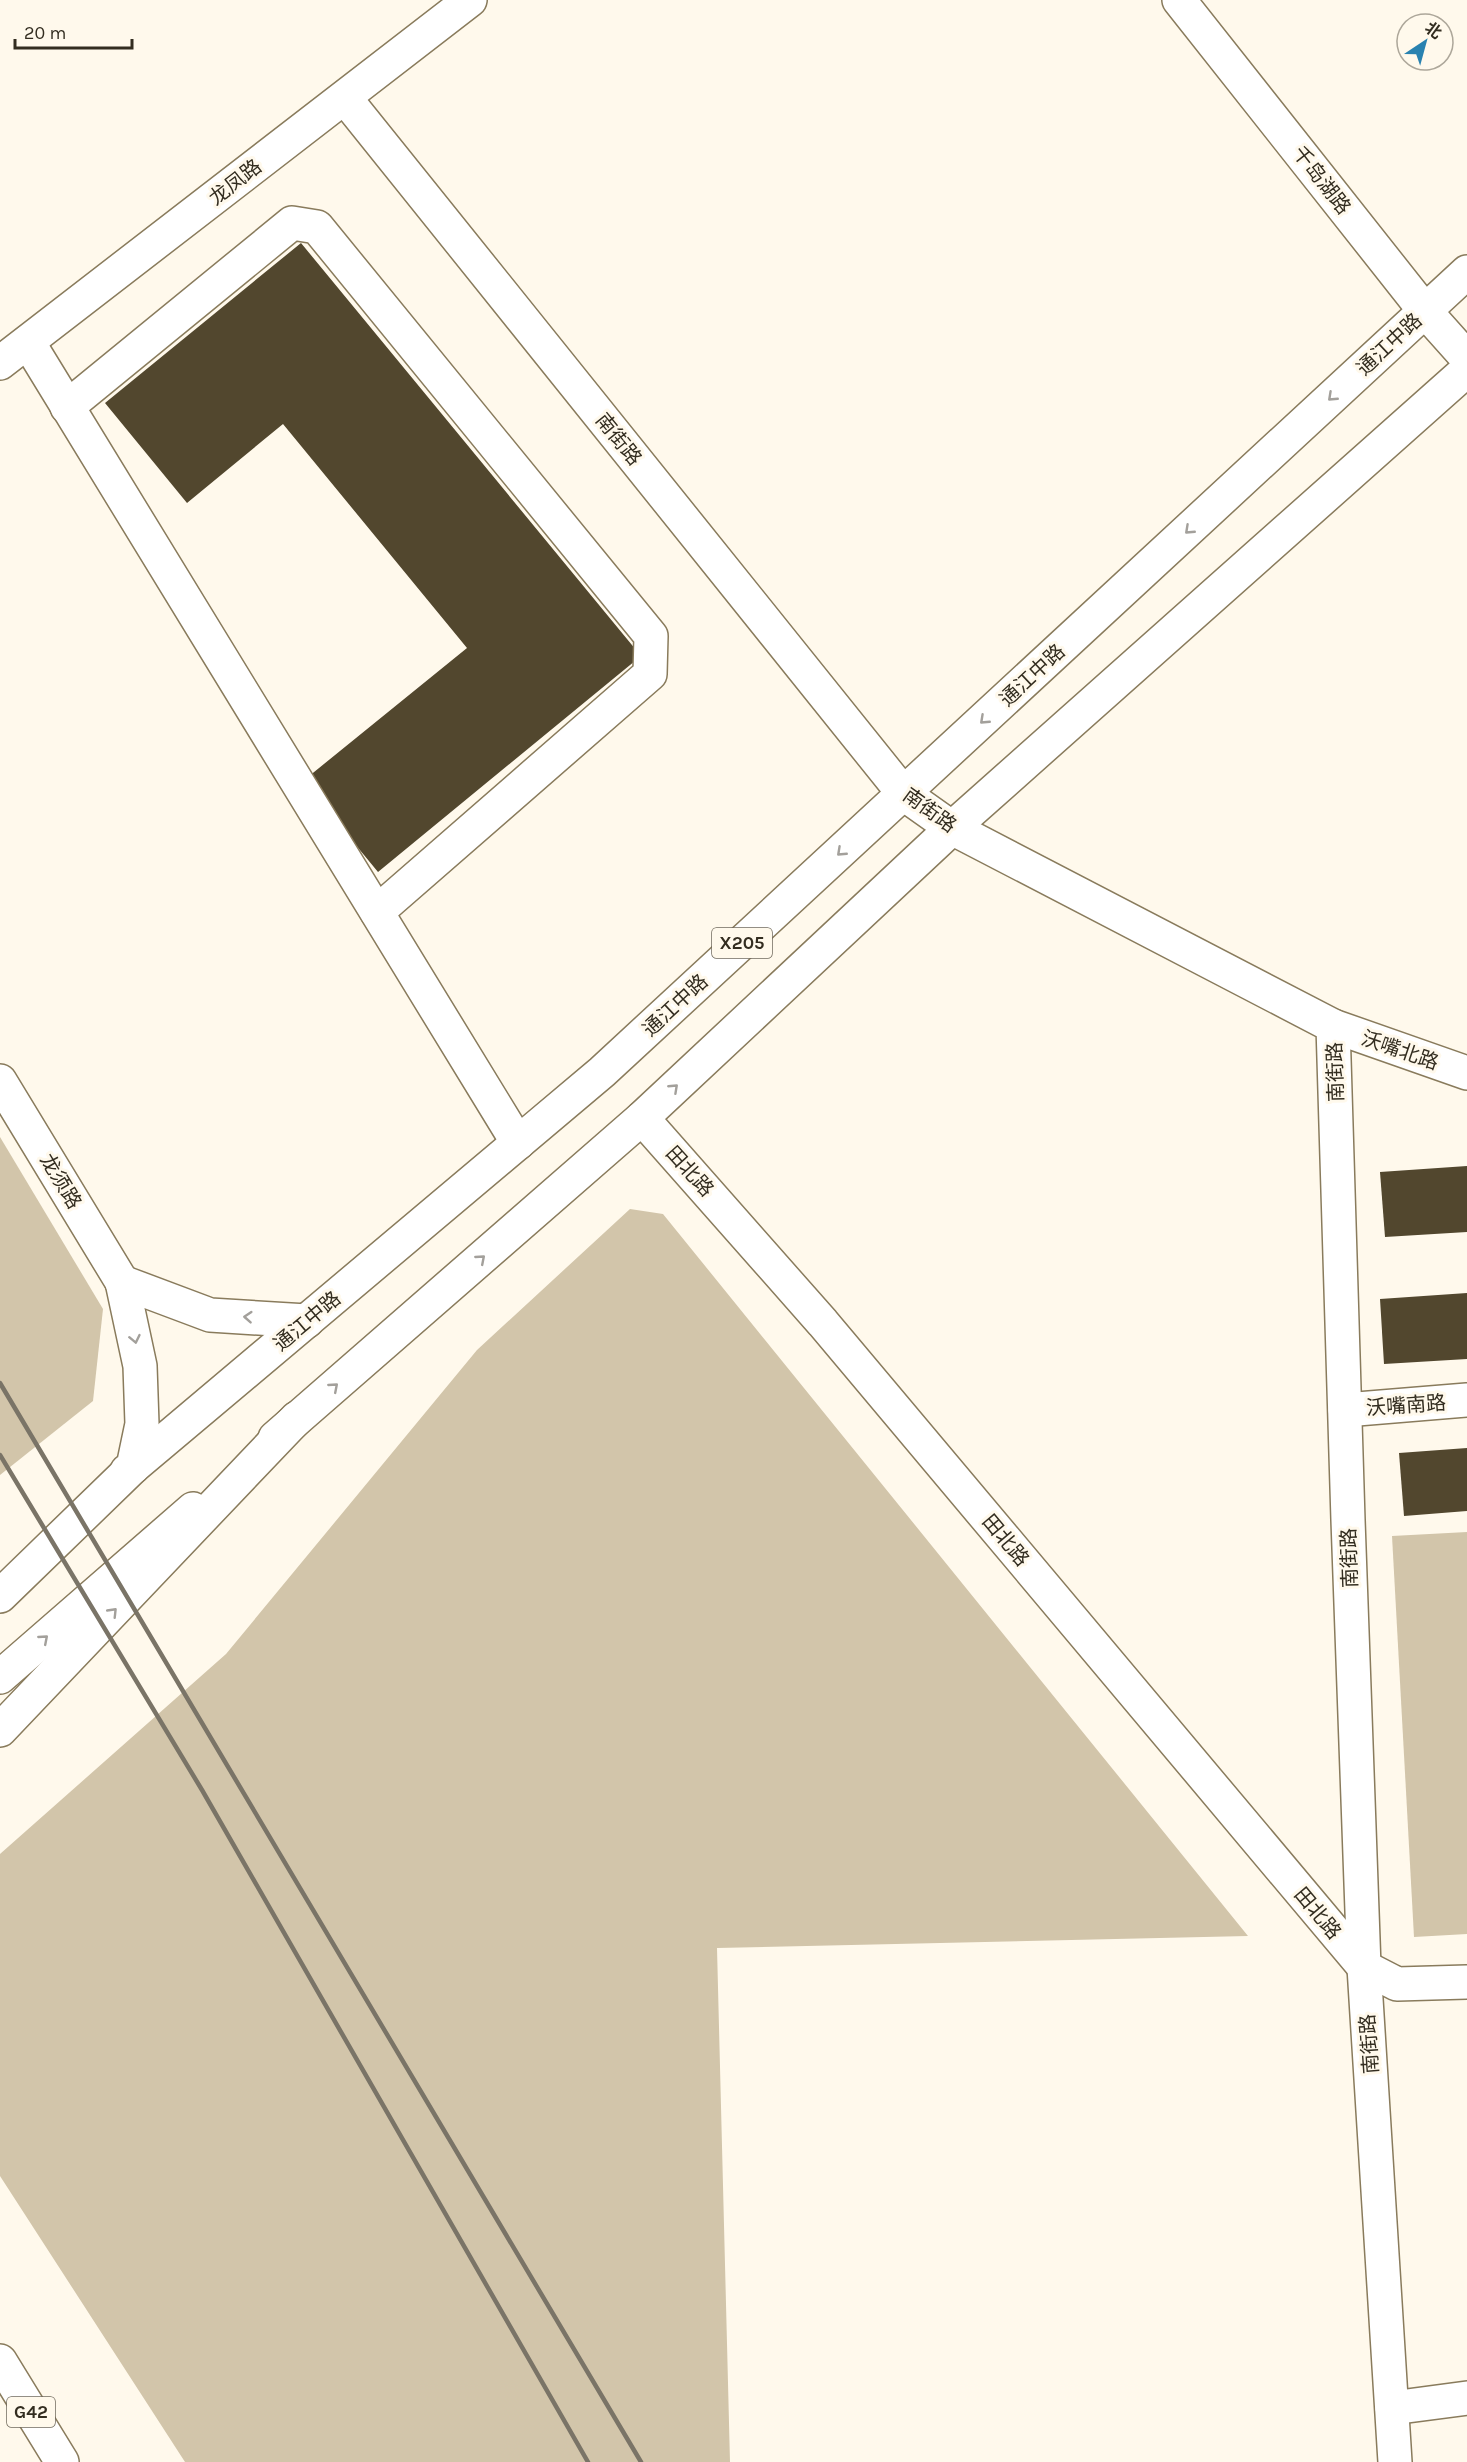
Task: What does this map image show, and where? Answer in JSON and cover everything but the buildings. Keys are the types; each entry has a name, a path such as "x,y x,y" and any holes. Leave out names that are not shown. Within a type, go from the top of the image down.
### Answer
{"main road":[{"name":"龙凤路","path":"0,363 470,0"},
{"name":"千岛湖路","path":"1179,0 1425,311 1467,358"},
{"name":"南街路","path":"345,98 904,794 952,828 1334,1026 1344,1410 1364,1967 1395,2462"},
{"path":"67,407 292,224 317,227 651,636 650,674 377,912"},
{"name":"通江中路","path":"0,1596 133,1467 602,1072 1467,272"},
{"path":"28,342 518,1143"},
{"name":"X205","path":"0,1677 642,1118 952,828 1467,370"},
{"name":"沃嘴北路","path":"1334,1026 1467,1073"},
{"name":"龙须路","path":"0,1081 122,1282 140,1366 142,1424 133,1467"},
{"name":"田北路","path":"642,1118 823,1323 1364,1967"},
{"path":"122,1282 210,1315 307,1321"},
{"name":"沃嘴南路","path":"1344,1410 1467,1400"},
{"path":"0,1730 297,1418"},
{"path":"0,1564 133,1467"},
{"path":"1364,1967 1397,1984 1467,1982"},
{"name":"G42","path":"0,2361 62,2462"},
{"path":"1392,2408 1467,2398"}],"shaded area":[{"path":"0,1137 103,1309 93,1401 0,1475"},
{"path":"630,1209 663,1214 1248,1936 717,1948 730,2462 185,2462 0,2176 0,1854 226,1654 477,1350"},
{"path":"1467,1532 1467,1934 1414,1937 1392,1536"}],"railway":[{"path":"0,1383 641,2462"},
{"path":"0,1455 202,1790 588,2462"}]}
